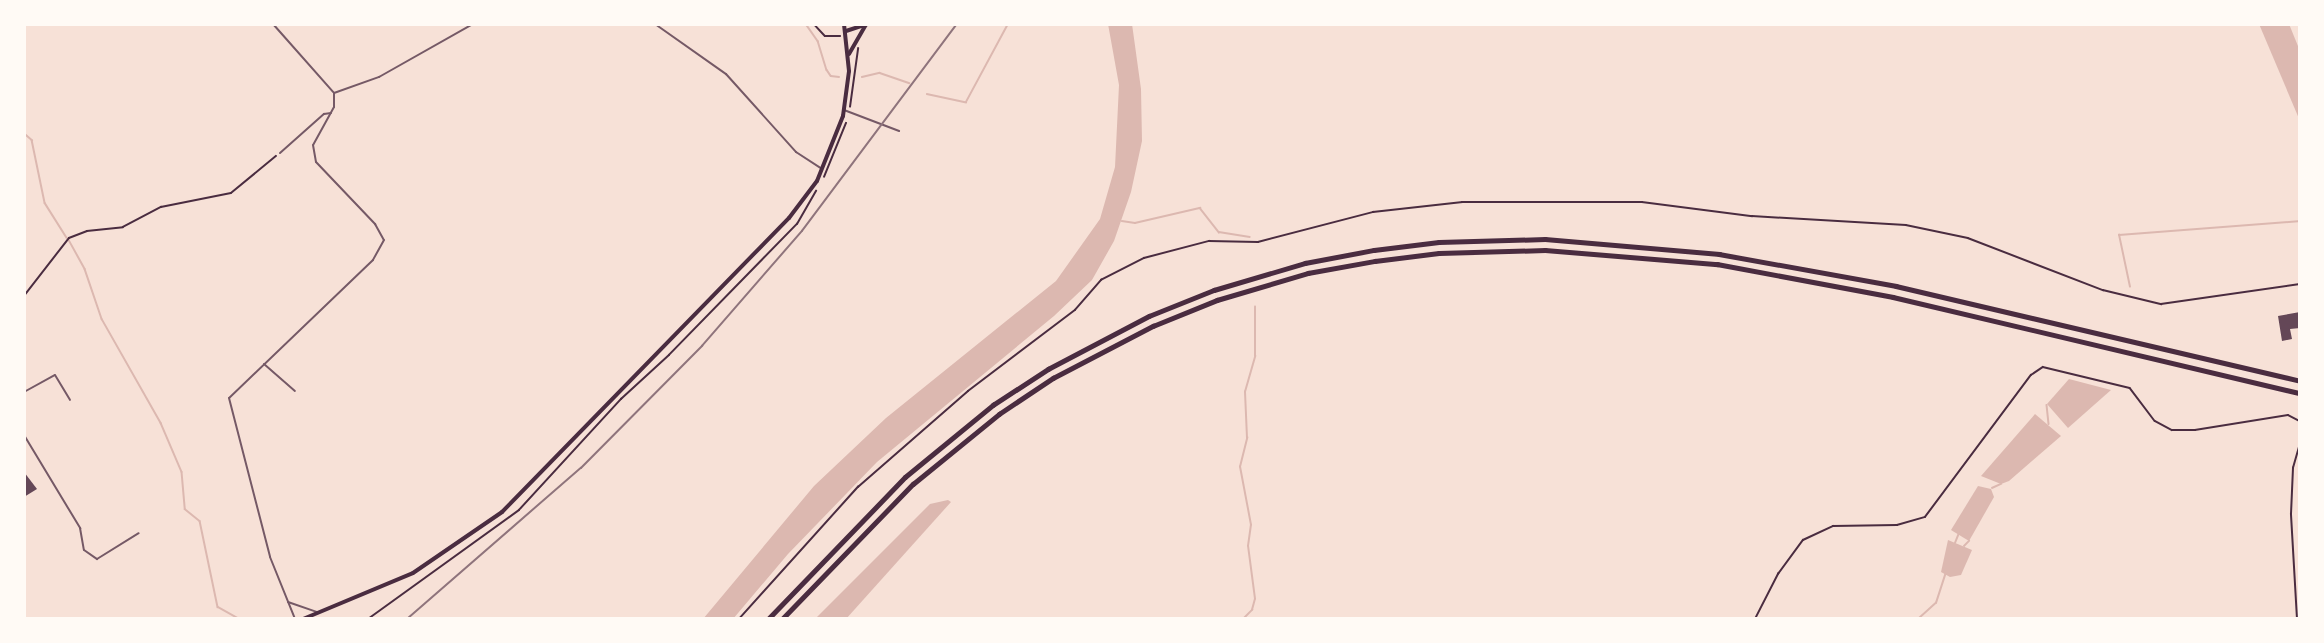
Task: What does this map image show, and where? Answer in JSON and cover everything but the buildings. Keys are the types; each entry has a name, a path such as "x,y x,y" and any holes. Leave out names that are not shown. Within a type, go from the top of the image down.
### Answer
{"highway":[{"path":"768,619 904,477 993,405 1048,369 1149,316 1214,290 1305,263 1374,250 1439,242 1545,239 1719,254 1896,286 2300,381"},
{"path":"782,619 913,484 999,414 1053,378 1153,326 1217,300 1308,273 1376,261 1450,253 1545,250 1717,264 1893,297 2300,393"}],"main road":[{"path":"303,619 413,573 502,512 789,218 823,169 847,110 849,55 844,24"},
{"path":"846,31 867,25"},
{"path":"849,55 867,25"}],"street":[{"path":"273,24 334,93"},
{"path":"334,93 379,78 473,24"},
{"path":"655,24 726,74 796,152 823,169"},
{"path":"295,619 270,557 229,401 233,391 373,260 383,244 375,224 314,158 315,141 331,113 334,93"},
{"path":"847,110 899,131"},
{"path":"280,153 324,114 331,113"},
{"path":"263,363 295,391"},
{"path":"24,392 55,375 70,400"},
{"path":"24,435 80,528 84,550 97,559 139,533"},
{"path":"288,602 321,612"}],"path":[{"path":"813,24 825,36 838,37"},
{"path":"847,110 859,43"},
{"path":"24,296 69,238 87,231 123,226 161,207 231,193 280,153"},
{"path":"739,619 802,546 872,474 968,391 1075,310 1101,280 1123,267 1166,252 1222,239 1256,242 1373,212 1462,202 1642,202 1752,216 1906,225 1968,238 2074,280 2136,298 2173,304 2300,284"},
{"path":"1755,619 1778,574 1803,540 1833,526 1897,525 1925,517 2031,375 2043,367 2130,387 2155,421 2172,430 2195,430 2288,415 2300,421"},
{"path":"2297,619 2291,514 2293,468 2300,444"}],"shaded area":[{"path":"1108,24 1132,24 1141,89 1142,141 1131,192 1114,241 1092,280 1054,316 877,462 788,554 733,619 703,619 814,486 886,418 1056,281 1100,219 1115,167 1119,85"},
{"path":"2259,24 2289,24 2300,51 2300,121"},
{"path":"2069,379 2111,390 2068,428 2047,404"},
{"path":"2035,414 2061,436 2009,481 2001,484 1981,476"},
{"path":"1978,486 1991,489 1994,497 1969,541 1951,530"},
{"path":"948,500 951,502 846,619 815,619 930,504"},
{"path":"1948,540 1972,550 1961,575 1950,577 1941,572"}],"waterway":[{"path":"806,24 818,41 827,70 831,76 839,77"},
{"path":"927,94 966,102 1008,24"},
{"path":"862,77 880,73 909,83"},
{"path":"24,133 32,140 45,203 67,238"},
{"path":"1122,221 1135,223 1200,208 1219,232 1250,237"},
{"path":"2130,287 2119,235 2300,221"},
{"path":"69,240 85,269 102,319 161,423 182,472 185,509 200,521 218,607 240,619"},
{"path":"1243,619 1252,610 1255,599 1248,546 1251,525 1240,467 1247,438 1245,392 1255,356 1255,307"},
{"path":"2047,405 2049,424"},
{"path":"1992,488 2001,484"},
{"path":"1955,543 1959,533"},
{"path":"1964,546 1969,541"},
{"path":"1918,619 1936,603 1946,573"}],"railway":[{"path":"407,619 581,468 702,346 802,231 957,24"}]}
